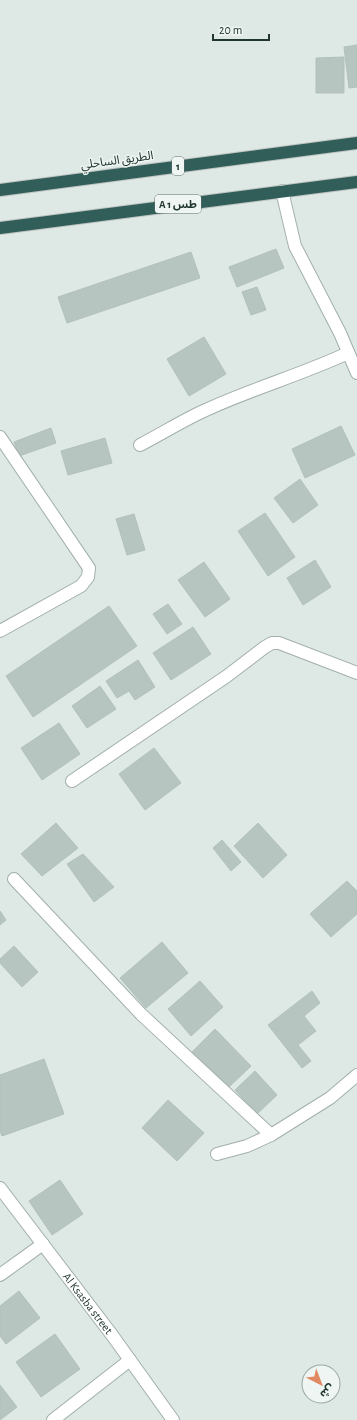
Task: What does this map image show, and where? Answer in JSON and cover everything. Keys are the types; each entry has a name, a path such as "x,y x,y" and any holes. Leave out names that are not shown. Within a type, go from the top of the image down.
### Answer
{"highway":[{"name":"الطريق الساحلي","path":"0,190 357,143"},
{"name":"A 1 طس","path":"0,228 357,182"}],"street":[{"path":"282,191 295,246 340,332 357,373"},
{"path":"140,445 208,409 287,377 329,362 348,353"},
{"path":"0,437 89,568 88,577 81,586 0,631"},
{"path":"72,781 227,676 265,646 272,643 279,643 357,673"},
{"path":"14,879 141,1014 271,1135"},
{"path":"217,1154 247,1146 271,1135 330,1098 357,1075"},
{"name":"Al Ksasba street","path":"0,1188 130,1360 173,1420"},
{"path":"0,1275 43,1244"},
{"path":"53,1420 130,1360"}],"building":[{"path":"357,45 357,87 349,88 344,47"},
{"path":"344,57 344,93 316,93 316,58"},
{"path":"276,249 284,268 237,287 229,267"},
{"path":"191,252 200,278 67,323 58,297"},
{"path":"257,287 266,310 251,315 242,292"},
{"path":"204,337 226,374 189,396 167,359"},
{"path":"341,426 355,455 305,478 292,449"},
{"path":"51,428 56,443 19,456 14,442"},
{"path":"105,438 112,463 68,475 61,451"},
{"path":"300,479 318,505 293,523 274,498"},
{"path":"265,513 295,557 268,576 238,531"},
{"path":"134,514 145,550 127,555 116,519"},
{"path":"315,560 331,587 303,605 287,578"},
{"path":"204,562 230,599 205,617 178,580"},
{"path":"168,604 182,624 167,634 153,614"},
{"path":"109,606 137,646 33,717 6,676"},
{"path":"193,627 211,654 171,680 153,653"},
{"path":"138,660 155,687 135,700 129,691 117,698 106,681"},
{"path":"100,686 116,709 87,728 72,706"},
{"path":"59,723 80,754 42,780 21,748"},
{"path":"154,748 181,783 145,810 119,774"},
{"path":"56,823 78,848 42,876 21,854"},
{"path":"258,823 287,855 263,878 234,846"},
{"path":"222,840 241,862 231,871 213,848"},
{"path":"83,854 114,887 94,902 67,864"},
{"path":"347,881 357,891 357,914 331,937 310,914"},
{"path":"0,911 6,920 0,925"},
{"path":"162,942 188,973 146,1008 120,978"},
{"path":"14,946 38,972 22,987 0,963 0,959"},
{"path":"200,981 223,1007 191,1036 168,1009"},
{"path":"312,991 320,1003 304,1016 316,1031 298,1045 311,1061 302,1068 268,1025"},
{"path":"215,1029 251,1066 228,1088 192,1052"},
{"path":"44,1059 64,1114 2,1136 0,1131 0,1075"},
{"path":"255,1071 277,1095 257,1114 235,1090"},
{"path":"168,1100 204,1133 177,1161 142,1128"},
{"path":"60,1180 83,1214 52,1235 29,1201"},
{"path":"19,1291 40,1318 6,1344 0,1336 0,1306"},
{"path":"55,1334 80,1369 41,1397 16,1362"},
{"path":"0,1385 17,1407 0,1420"}]}
